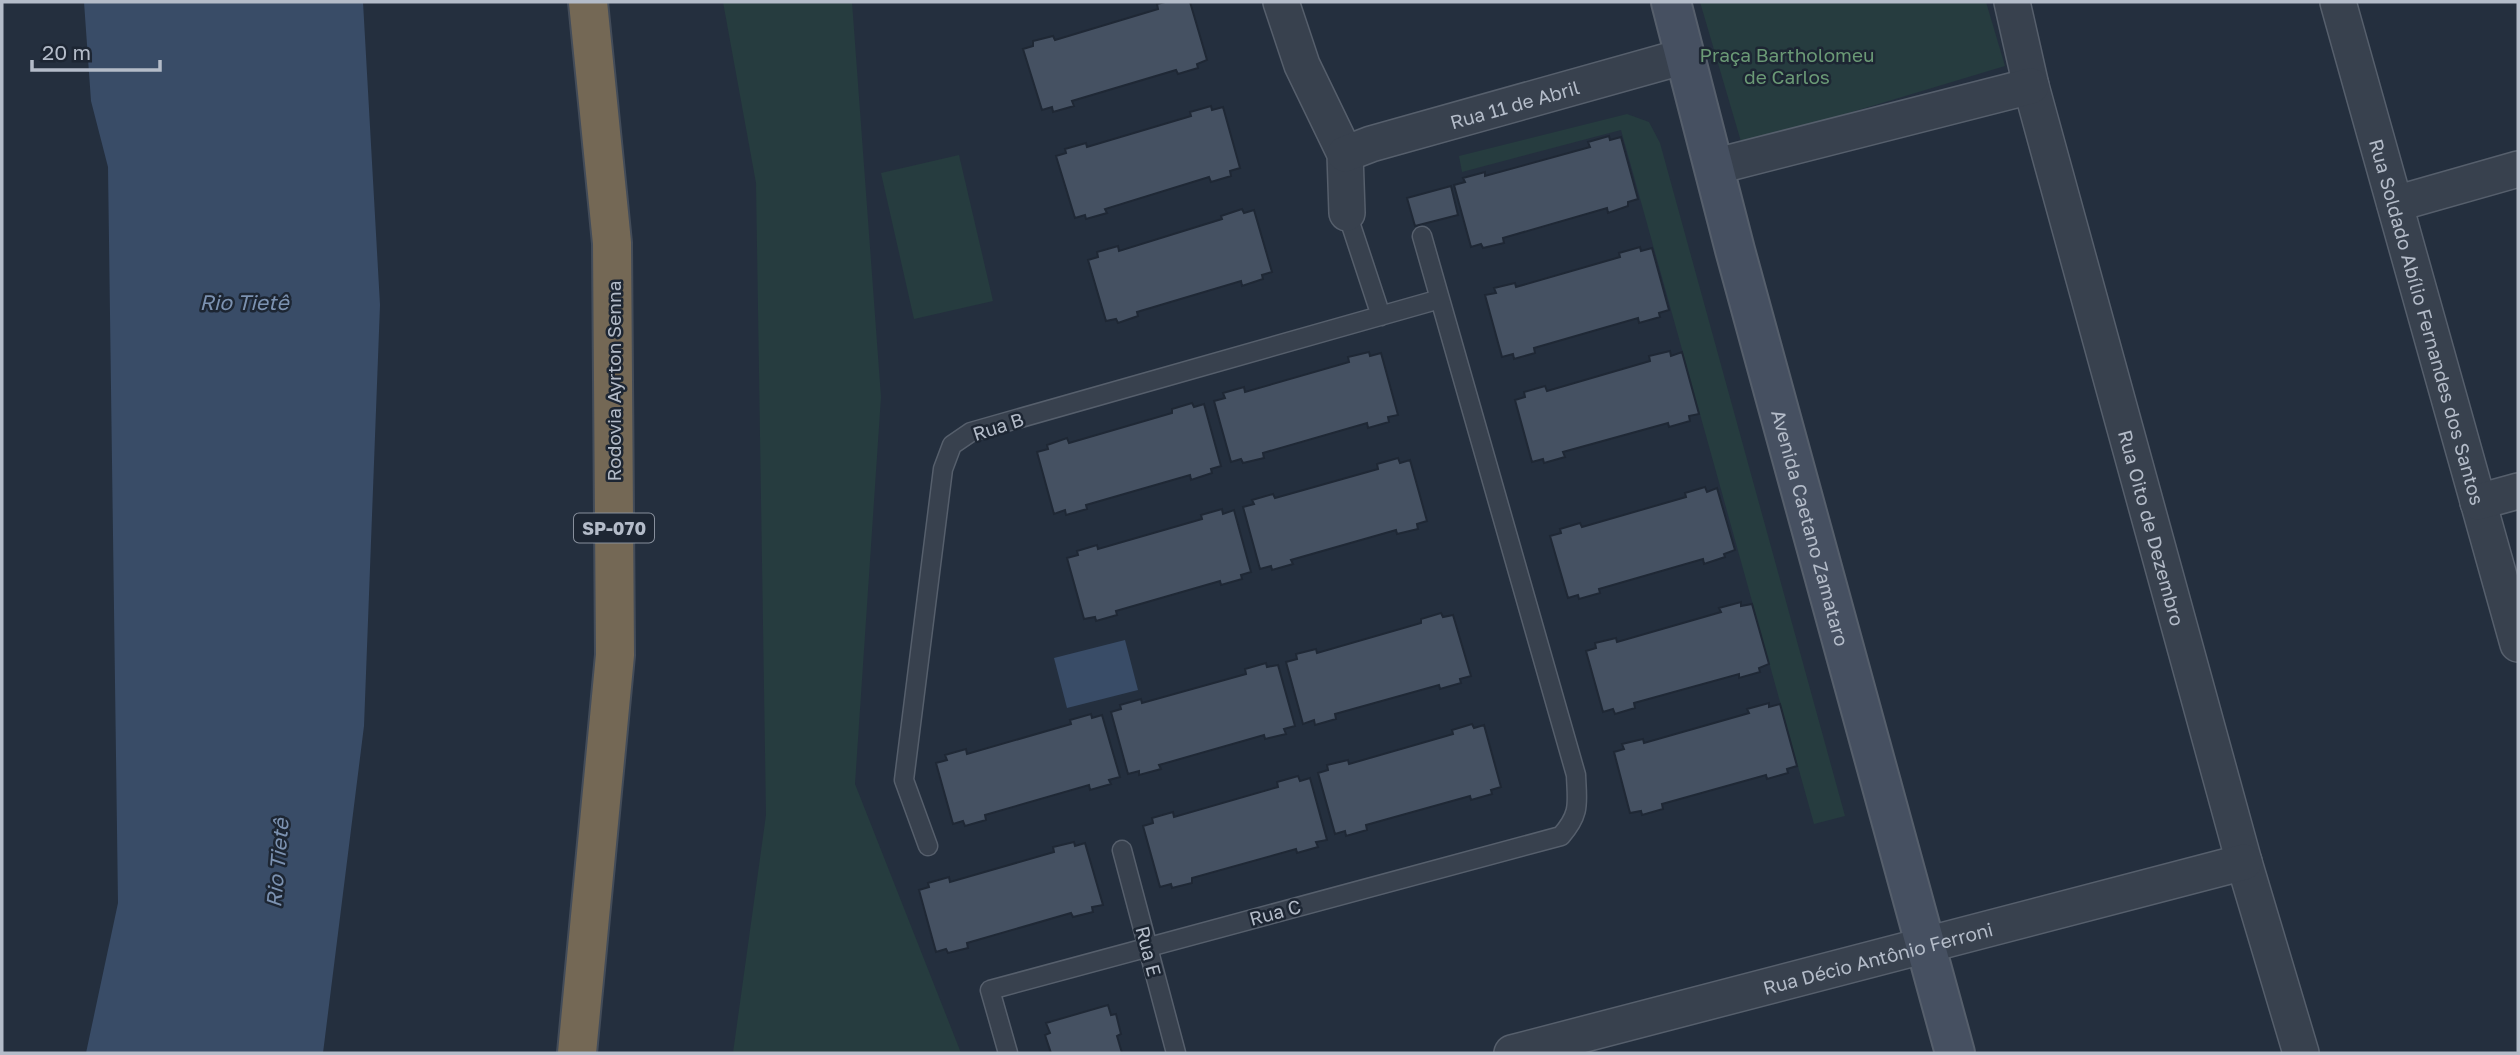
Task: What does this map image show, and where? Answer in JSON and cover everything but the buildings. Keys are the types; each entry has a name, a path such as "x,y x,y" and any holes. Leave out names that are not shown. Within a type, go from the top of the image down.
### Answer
{"highway":[{"name":"Rodovia Ayrton Senna","path":"577,1053 615,655 612,243 587,2"}],"main road":[{"name":"Avenida Caetano Zamataro","path":"1671,2 1713,167 1955,1053"}],"street":[{"path":"1281,2 1302,65 1345,153 1347,213"},
{"name":"Rua Oito de Dezembro","path":"2012,2 2031,86 2245,862 2301,1053"},
{"name":"Rua Soldado Abílio Fernandes dos Santos","path":"2338,2 2518,644"},
{"name":"Rua 11 de Abril","path":"1345,153 1685,56"},
{"path":"1713,167 2031,86"},
{"path":"2395,204 2518,169"},
{"path":"2478,502 2518,491"},
{"name":"Rua Décio Antônio Ferroni","path":"1512,1053 2245,862"}],"lane":[{"path":"1347,213 1381,316"},
{"path":"1422,236 1440,299"},
{"name":"Rua B","path":"928,846 904,780 943,469 952,446 971,432 1440,299"},
{"name":"Rua C","path":"1008,1053 990,990 1561,836 1573,822 1577,804 1576,775 1440,299"},
{"name":"Rua E","path":"1122,849 1176,1053"}],"green space":[{"path":"723,2 852,2 881,397 855,784 961,1053 733,1053 766,815 756,183"},
{"name":"Praça Bartholomeu de Carlos","path":"1700,2 1986,2 2005,66 1742,145"},
{"path":"1627,114 1649,122 1660,143 1845,816 1814,824 1621,130 1462,172 1459,156"},
{"path":"959,155 993,301 914,319 881,173"}],"water":[{"name":"Rio Tietê","path":"84,2 363,2 380,305 364,726 323,1053 86,1053 118,903 108,167 91,101"},
{"path":"1125,640 1138,690 1067,708 1054,658"}]}
